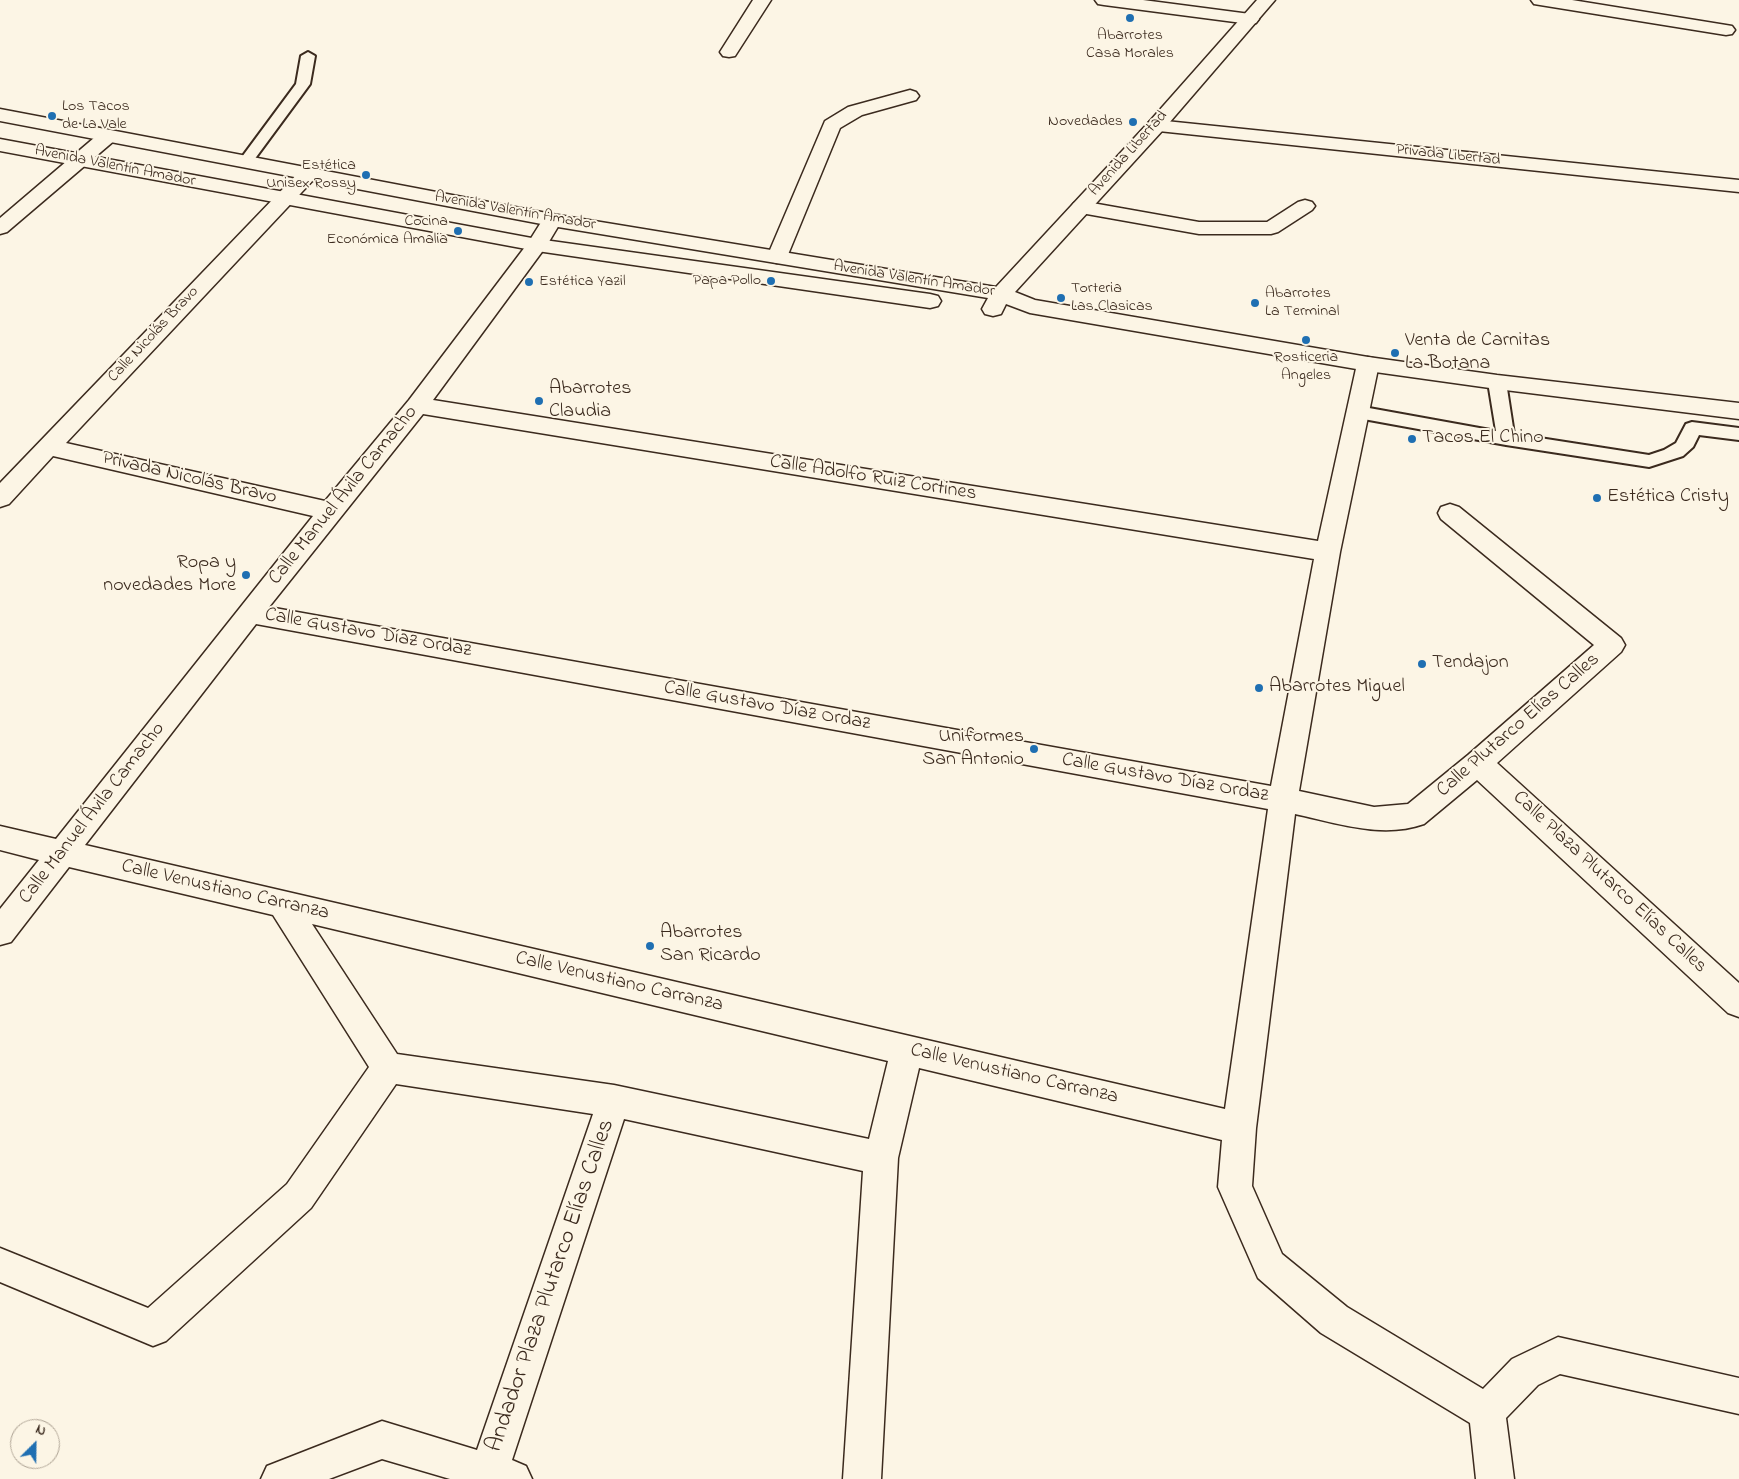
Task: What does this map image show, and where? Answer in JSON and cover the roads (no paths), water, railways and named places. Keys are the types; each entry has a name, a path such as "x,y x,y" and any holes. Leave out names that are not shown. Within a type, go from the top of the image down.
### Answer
{"street":[{"path":"729,52 762,0"},
{"path":"1104,0 1250,20"},
{"name":"Avenida Libertad","path":"997,301 1156,126 1266,0"},
{"path":"1540,0 1726,30"},
{"path":"1662,0 1662,20"},
{"path":"777,257 832,125 855,111 910,96"},
{"name":"Avenida Valentín Amador","path":"0,114 552,220 777,257 997,301"},
{"name":"Privada Libertad","path":"1156,126 1739,186"},
{"path":"0,228 108,136"},
{"name":"Avenida Valentín Amador","path":"0,145 538,245 997,301 1368,364 1739,412"},
{"name":"Calle Nicolás Bravo","path":"0,498 309,173"},
{"path":"1081,207 1199,228 1270,228 1305,206"},
{"name":"Calle Manuel Ávila Camacho","path":"0,932 330,511 417,406 538,245 552,220"},
{"path":"1368,364 1328,552 1283,800 1238,1128 1235,1187 1270,1266 1334,1320 1487,1412"},
{"name":"Calle Adolfo Ruiz Cortines","path":"417,406 1328,552"},
{"name":"Privada Nicolás Bravo","path":"48,447 330,511"},
{"name":"Calle Plutarco Elías Calles","path":"1283,800 1374,819 1414,816 1478,763 1612,645 1450,514"},
{"name":"Calle Gustavo Díaz Ordaz","path":"251,613 1283,800"},
{"name":"Calle Plaza Plutarco Elías Calles","path":"1478,763 1739,1003"},
{"name":"Calle Venustiano Carranza","path":"0,838 1238,1128"},
{"path":"283,905 388,1068 614,1101 881,1158"},
{"path":"862,1479 881,1158 906,1049"},
{"path":"0,1265 153,1328 299,1196 388,1068"},
{"name":"Andador Plaza Plutarco Elías Calles","path":"501,1475 614,1101"},
{"path":"1487,1412 1525,1372 1558,1355 1739,1396"},
{"path":"1487,1412 1495,1479"},
{"path":"280,1479 382,1440 501,1475"}],"lane":[{"path":"246,161 303,84 308,56"},
{"path":"1497,382 1506,440"},
{"path":"1358,412 1506,440 1649,461 1672,456 1691,437 1692,428 1687,405"},
{"path":"1692,428 1739,434"}],"place":[{"name":"Abarrotes Casa Morales","path":"1130,18"},
{"name":"Los Tacos de La Vale","path":"52,116"},
{"name":"Novedades","path":"1133,122"},
{"name":"Estética Unisex Rossy","path":"366,175"},
{"name":"Cocina Económica Amalia","path":"458,231"},
{"name":"Papa Pollo","path":"771,281"},
{"name":"Estética Yazil","path":"529,282"},
{"name":"Torteria Las Clasicas","path":"1061,298"},
{"name":"Abarrotes La Terminal","path":"1255,303"},
{"name":"Rosticeria Angeles","path":"1306,340"},
{"name":"Venta de Carnitas La Botana","path":"1395,353"},
{"name":"Abarrotes Claudia","path":"539,401"},
{"name":"Tacos El Chino","path":"1412,439"},
{"name":"Estética Cristy","path":"1597,498"},
{"name":"Ropa y novedades More","path":"246,575"},
{"name":"Tendajon","path":"1422,664"},
{"name":"Abarrotes Miguel","path":"1259,688"},
{"name":"Uniformes San Antonio","path":"1034,749"},
{"name":"Abarrotes San Ricardo","path":"650,946"}]}
